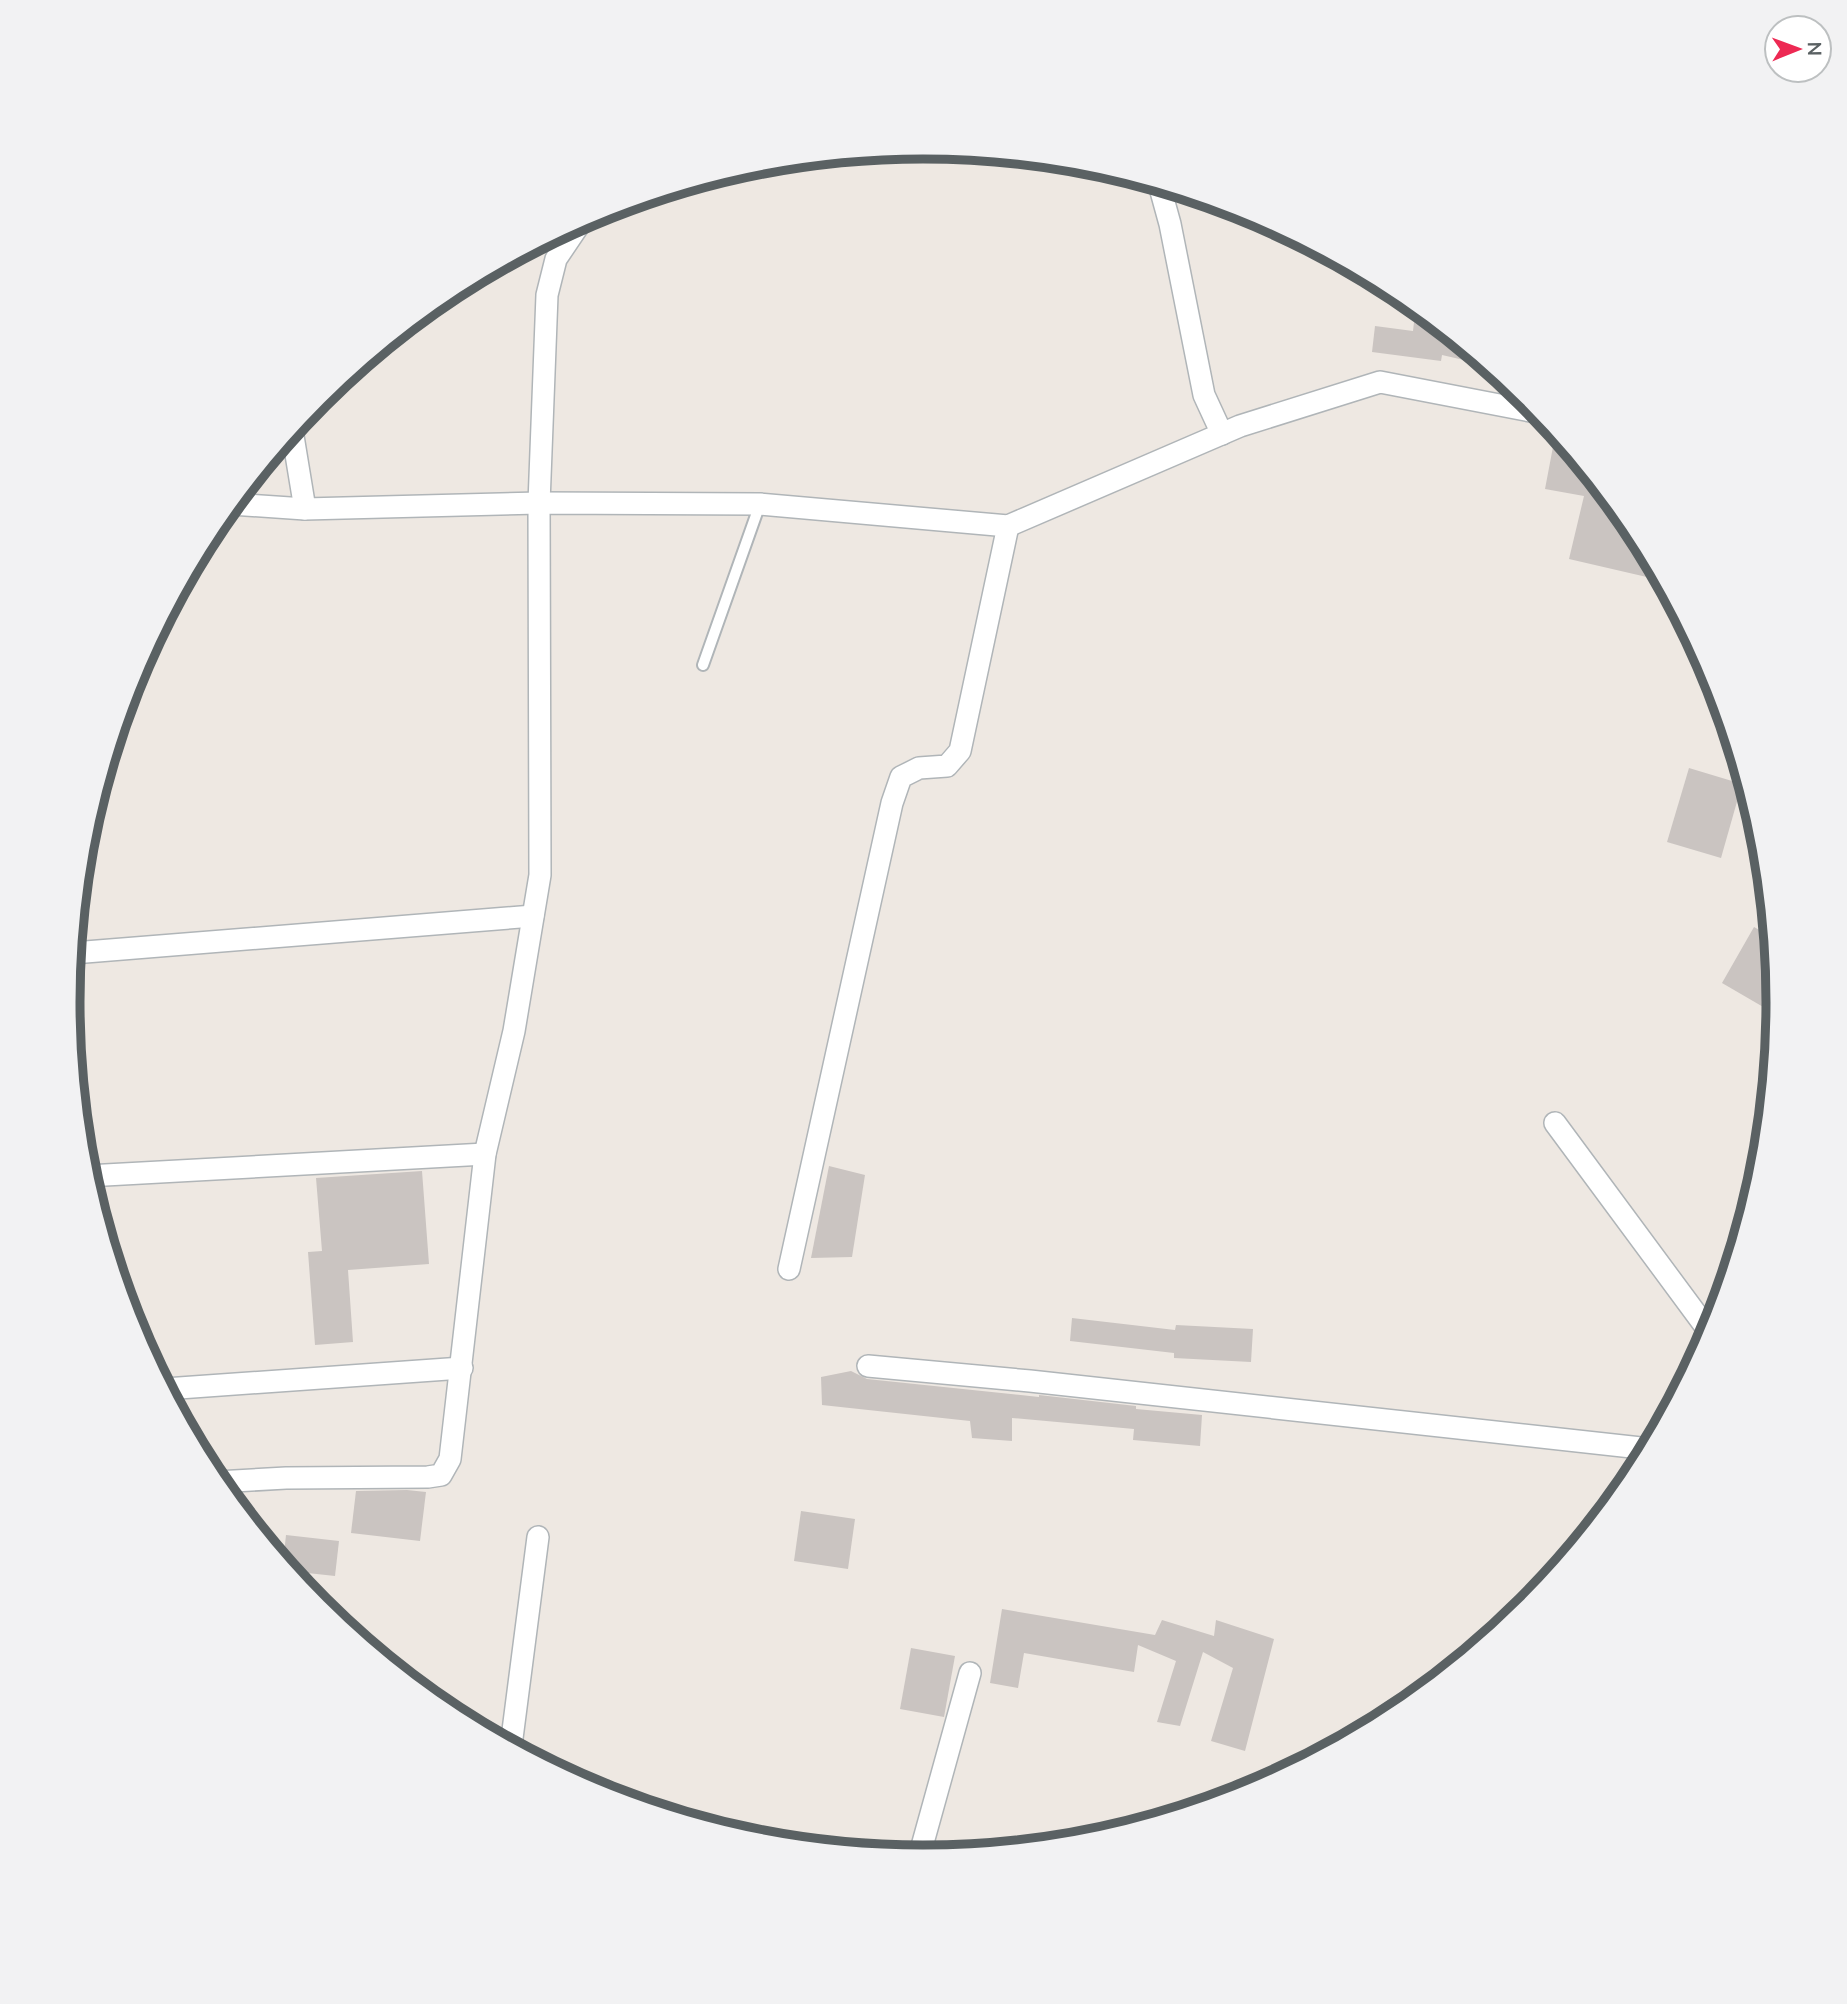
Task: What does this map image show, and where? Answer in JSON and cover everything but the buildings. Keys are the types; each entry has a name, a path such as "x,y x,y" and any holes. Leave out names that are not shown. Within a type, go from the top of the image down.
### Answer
{"street":[{"path":"1162,194 1204,396 1222,434"},
{"path":"231,1481 428,1477 441,1475 450,1459 485,1154 514,1031 540,875 539,503 547,295 556,259 571,237"},
{"path":"244,505 304,509 539,503 760,504 1008,526 1240,426 1380,382 1522,409"},
{"path":"294,442 304,509"},
{"path":"789,1269 892,803 901,777 919,768 947,766 960,751 1008,526"},
{"path":"82,952 533,916"},
{"path":"1555,1123 1703,1323"},
{"path":"99,1175 485,1154"},
{"path":"868,1366 1030,1381 1639,1448"},
{"path":"174,1388 462,1368"},
{"path":"511,1737 538,1537"},
{"path":"922,1845 970,1673"}],"lane":[{"path":"704,665 760,504"}]}
